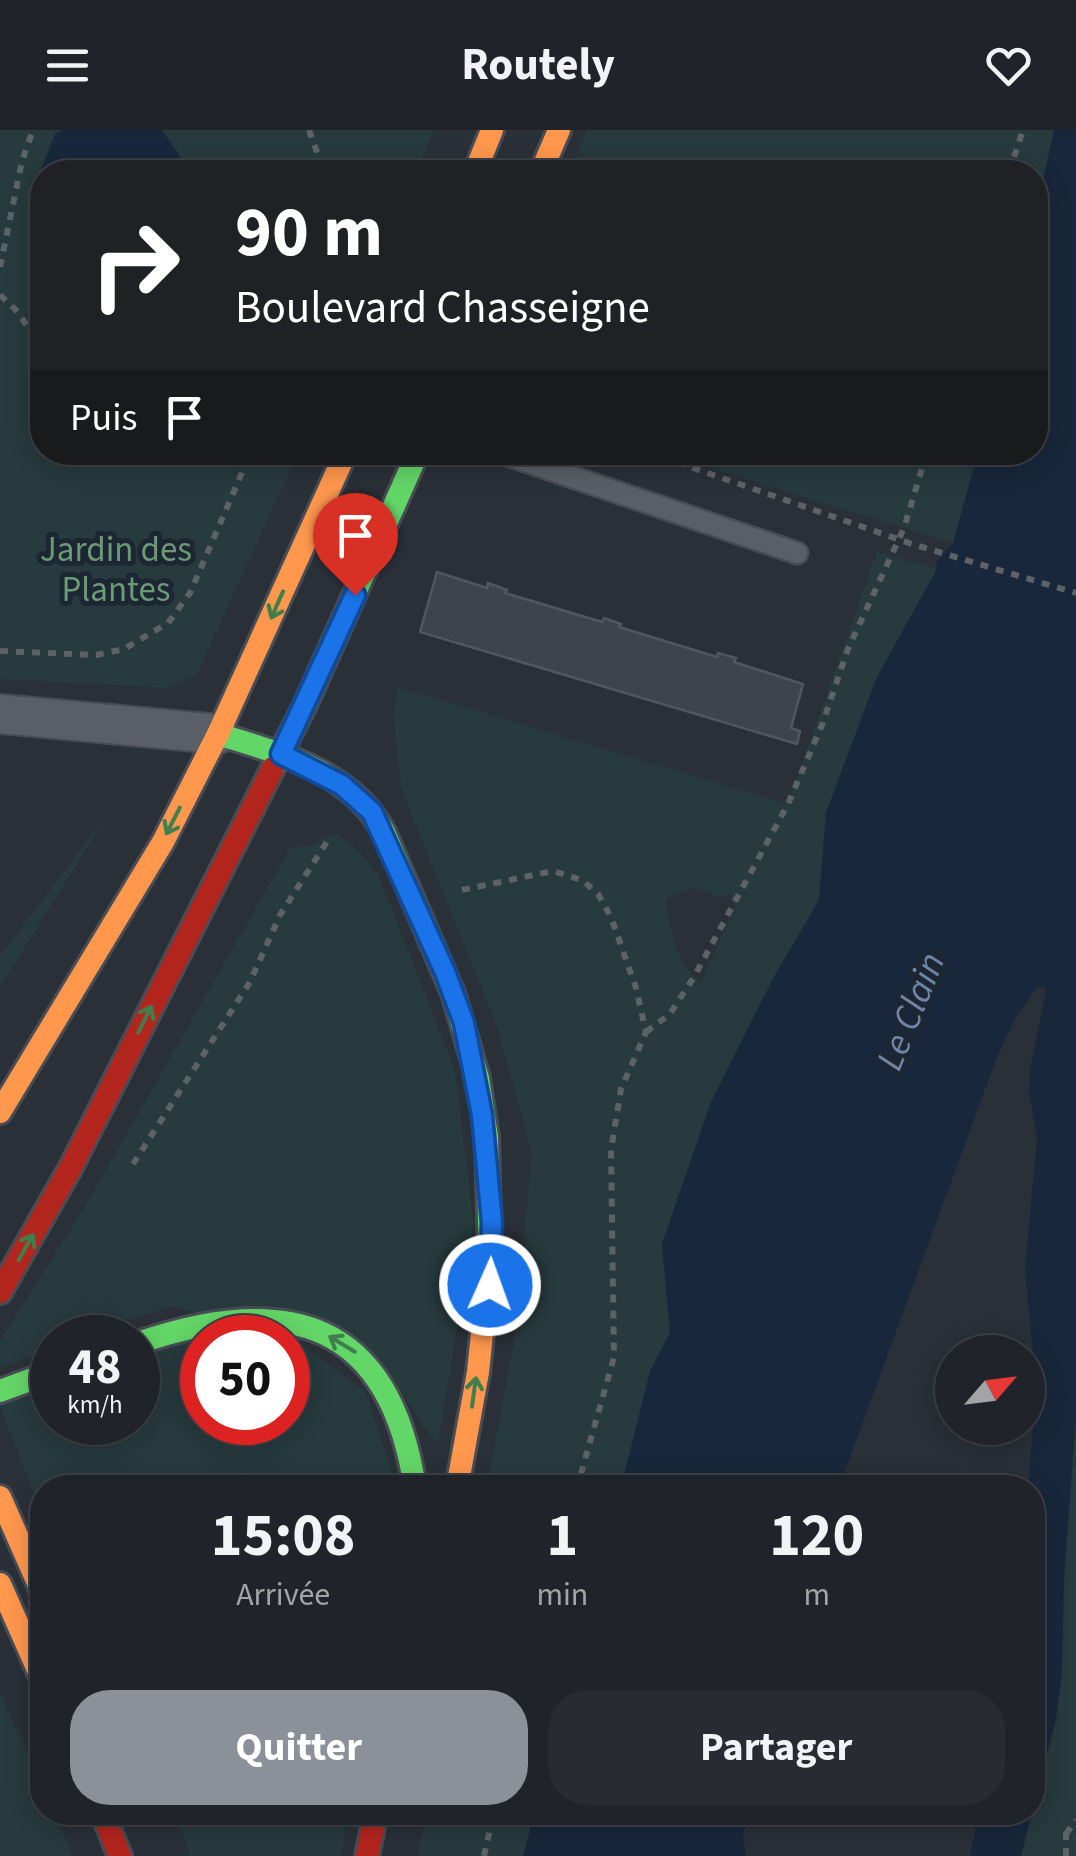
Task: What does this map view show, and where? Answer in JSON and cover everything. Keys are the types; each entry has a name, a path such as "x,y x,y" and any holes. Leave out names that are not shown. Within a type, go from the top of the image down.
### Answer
{"main road":[{"path":"479,160 492,130"},
{"path":"546,160 559,130"},
{"path":"0,1112 162,842 218,734 340,465"},
{"path":"0,1292 51,1202 281,754 412,465"},
{"path":"218,734 281,754 342,785 372,812 464,1023 475,1066 492,1222 490,1285 459,1475"},
{"path":"17,1217 51,1202"},
{"path":"160,1337 211,1322 263,1318 295,1323 349,1346 368,1362 397,1407 412,1475"},
{"path":"0,1390 30,1380"},
{"path":"0,1497 30,1565"},
{"path":"0,1584 30,1651"},
{"path":"107,1825 120,1856"},
{"path":"367,1856 373,1825"}],"street":[{"path":"17,716 218,734"}],"lane":[{"path":"536,465 797,553"}],"path":[{"path":"0,267 22,161 34,130"},
{"path":"309,130 320,160"},
{"path":"1013,160 1024,130"},
{"path":"0,295 30,330"},
{"path":"0,651 96,655 124,649 168,623 190,593 246,465"},
{"path":"685,465 912,544 1076,593"},
{"path":"580,1475 614,1357 611,1150 621,1089 646,1032 670,1014 694,977 788,804 822,725 848,649 904,528 923,465"},
{"path":"124,1179 250,982 280,915 324,844 341,826 372,812"},
{"path":"456,891 553,871 582,880 598,894 611,916 636,988 646,1032"},
{"path":"1066,1856 1066,1834 1076,1820"},
{"path":"484,1856 491,1825"},
{"path":"1066,1834 1076,1836"}],"green space":[{"name":"Jardin des Plantes","path":"0,130 434,130 422,160 30,160 30,465 293,465 197,674 169,688 0,679"},
{"path":"587,130 1058,130 1048,174 1048,160 575,160"},
{"path":"701,465 975,465 953,543"},
{"path":"877,552 937,569 877,677 826,813 819,900 775,975 711,1102 662,1244 670,1333 650,1371 624,1475 489,1475 515,1336 532,1152 496,1024 401,788 393,713 398,687 788,804","holes":["694,888 724,898 730,894 735,909 700,983 675,945 666,899"]},
{"path":"110,811 0,987 0,956"},
{"path":"335,832 358,850 378,874 455,1070 474,1225 439,1438 435,1442 380,1362 310,1343 310,1315 205,1315 171,1306 145,1315 30,1315 30,1357 0,1368 0,1341 84,1208 291,847 309,846"},
{"path":"180,1343 180,1445 310,1445 310,1351 365,1391 393,1475 30,1475 30,1484 0,1406 30,1393 30,1445 160,1445 160,1348"},
{"path":"1076,1415 1076,1856 1021,1856 1029,1825 1045,1825 1045,1762 1062,1673 1064,1578"},
{"path":"0,1693 30,1760 30,1825 59,1825 73,1856 0,1856"},
{"path":"179,1825 347,1825 341,1856 191,1856"},
{"path":"424,1825 532,1825 523,1856 418,1856"}],"water":[{"path":"62,130 162,130 183,160 45,160 55,134"},
{"name":"Le Clain","path":"1054,130 1076,130 1076,1415 1064,1578 1062,1673 1045,1762 1045,1475 1029,1475 1031,1445 1045,1445 1045,1335 1031,1335 1025,1268 1037,1140 1029,1092 1030,1070 1044,987 1038,987 1017,1015 997,1057 843,1475 624,1475 650,1371 670,1333 662,1244 711,1102 775,975 819,900 826,813 877,677 937,569 936,563 953,543 975,465 1048,465 1048,160"},
{"path":"532,1825 746,1825 743,1835 746,1856 523,1856"},
{"path":"976,1825 1029,1825 1021,1856 970,1856"}],"building":[{"path":"437,572 487,588 488,583 507,590 505,593 602,622 604,618 621,624 619,627 717,657 718,653 736,658 734,662 803,684 791,728 800,731 797,744 420,632"}],"traffic: fast":[{"path":"273,768 412,465"},
{"path":"218,734 289,757 333,779 370,811 384,832 453,993 478,1078 487,1137 490,1257"},
{"path":"160,1337 240,1320 284,1322 323,1333 355,1354 382,1387 402,1431 412,1475"},
{"path":"0,1391 30,1380"}],"traffic: slow":[{"path":"480,160 492,130"},
{"path":"546,160 559,130"},
{"path":"0,1112 163,842 218,734 340,465"},
{"path":"459,1475 478,1372 490,1257"},
{"path":"0,1497 30,1565"},
{"path":"0,1584 30,1652"}],"traffic: jam":[{"path":"0,1292 71,1167 273,768"},
{"path":"107,1825 120,1856"},
{"path":"367,1856 373,1825"}],"route":[{"path":"355,595 281,754 342,785 372,812 445,972 475,1066 488,1160 492,1222 490,1285"}]}
